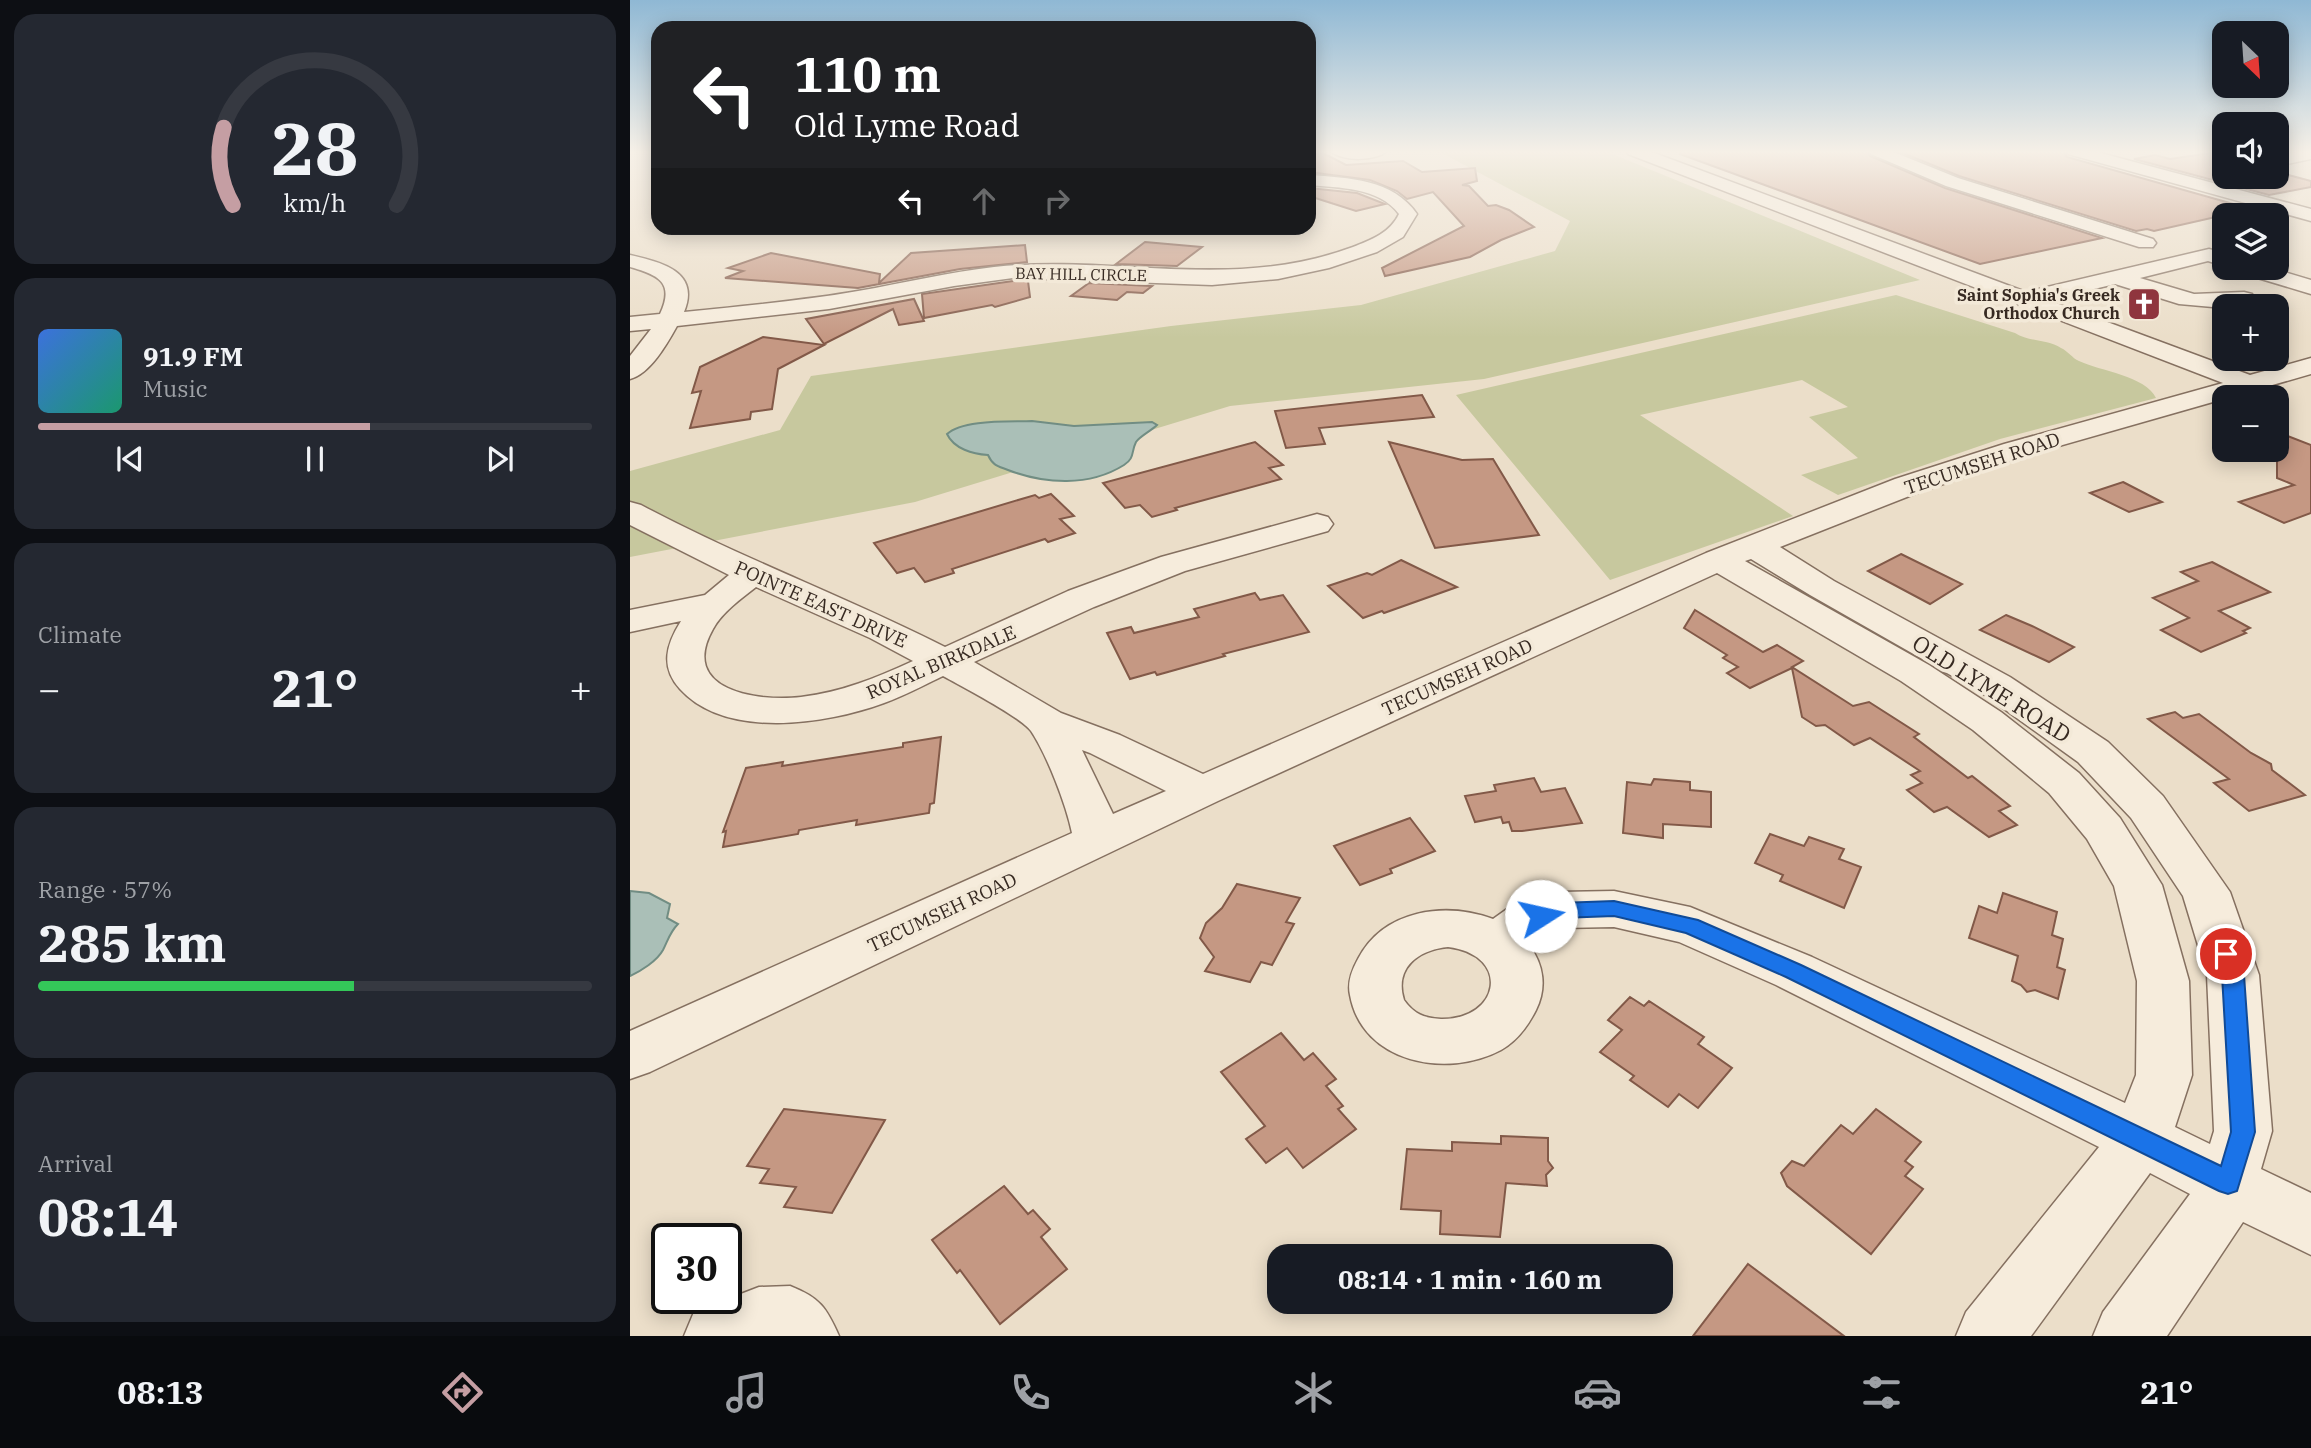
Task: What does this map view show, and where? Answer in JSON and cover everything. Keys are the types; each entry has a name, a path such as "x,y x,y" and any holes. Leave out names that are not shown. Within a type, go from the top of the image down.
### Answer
{"street":[{"name":"BAY HILL CIRCLE","path":"630,324 808,305 1011,272 1096,271 1194,278 1256,276 1295,270 1340,257 1394,235 1405,222 1408,213"},
{"path":"1798,213 2247,383"},
{"path":"2052,213 2146,243"},
{"path":"2024,299 2212,256"},
{"path":"630,261 665,273 676,284 678,296 669,320 641,361 630,371"},
{"path":"2116,277 2191,302 2212,303"},
{"path":"2288,280 2311,287"},
{"path":"2053,292 2202,342"},
{"name":"TECUMSEH ROAD","path":"630,1056 1203,791 1736,553 1906,486 2014,450 2311,366"},
{"name":"POINTE EAST DRIVE","path":"630,512 752,573 883,630 991,686 1047,722 1105,744 1203,791"},
{"name":"ROYAL BIRKDALE","path":"752,573 716,603 696,626 684,653 688,676 701,689 722,701 752,709 776,711 841,703 870,695 1081,599 1173,564 1317,524"},
{"name":"OLD LYME ROAD","path":"1736,553 1987,721 2064,783 2104,829 2138,885 2163,981 2164,1075 2141,1139 1990,1336"},
{"name":"OLD LYME ROAD","path":"1736,553 1822,588 1996,685 2093,752 2147,807 2206,892 2233,975 2243,1132 2221,1202 2127,1336"},
{"path":"630,621 665,611 716,603"},
{"path":"1047,722 1088,805 1096,840"},
{"path":"1497,944 1524,922 1559,910 1614,909 1690,926 1794,971 2141,1139 2311,1225"},
{"path":"718,1336 760,1320 790,1319 804,1336"}],"green space":[{"path":"1556,213 1757,213 1920,280 1484,379 1230,406 915,502 630,557 630,471 780,430 811,376 1171,326 1361,305 1555,251 1570,221"},
{"path":"1896,295 2026,338 2056,345 2079,361 2143,384 2156,398 2000,439 1838,495 1801,475 1858,458 1809,417 1848,407 1802,380 1640,415 1793,516 1610,580 1456,395"}],"shaded area":[{"path":"1032,421 1074,426 1152,422 1157,425 1138,440 1131,457 1124,465 1096,477 1067,481 1037,478 1001,468 994,464 988,455 959,447 947,434 954,429 975,424"},
{"path":"630,891 649,893 670,904 667,918 678,924 657,958 630,976"}],"building":[{"path":"1452,213 1514,213 1534,227 1501,240 1470,257 1385,276 1382,268 1464,226"},
{"path":"1842,213 2025,213 2102,238 1980,264"},
{"path":"2079,213 2212,213 2212,218 2154,231 2136,231"},
{"path":"1145,242 1202,247 1177,266 1116,264"},
{"path":"1025,245 1027,262 960,269 858,288 725,278 743,271 728,268 771,253 880,274 879,283 911,253"},
{"path":"1028,281 1030,297 995,307 992,305 924,318 922,294"},
{"path":"1089,283 1152,286 1143,293 1127,292 1117,300 1071,296"},
{"path":"914,299 924,321 899,325 893,309 824,344 806,319"},
{"path":"763,337 824,345 778,369 772,409 751,412 750,419 690,428 701,391 692,393 700,367"},
{"path":"1422,395 1434,417 1319,428 1325,444 1286,448 1275,411"},
{"path":"2289,437 2311,445 2311,513 2284,523 2239,502 2294,485 2277,478 2277,462 2289,462"},
{"path":"1255,442 1283,465 1269,468 1281,479 1175,508 1177,510 1152,517 1140,505 1125,508 1103,483"},
{"path":"1389,442 1462,460 1493,459 1539,535 1435,548"},
{"path":"2123,482 2162,502 2129,512 2090,493"},
{"path":"1051,494 1074,516 1060,519 1075,533 1048,542 1045,539 952,569 954,573 925,582 914,568 897,573 874,543 1035,495 1039,498"},
{"path":"1901,554 1962,584 1930,604 1868,571"},
{"path":"1401,560 1457,587 1363,618 1328,586 1367,573 1372,575"},
{"path":"2212,562 2270,592 2219,611 2250,628 2243,631 2246,633 2201,652 2161,630 2189,618 2153,598 2198,581 2181,572"},
{"path":"1255,593 1260,600 1283,595 1309,632 1223,654 1225,656 1157,675 1155,672 1130,679 1107,633 1131,627 1134,633 1199,617 1194,609"},
{"path":"1695,610 1763,652 1777,645 1803,661 1792,667 1853,706 1869,702 1919,734 1914,737 1968,778 1972,776 2010,806 1999,811 2017,825 1989,837 1947,807 1934,812 1907,790 1922,783 1911,775 1920,771 1870,738 1854,745 1825,725 1816,726 1802,717 1792,668 1750,688 1727,673 1738,667 1723,658 1727,655 1684,628"},
{"path":"2006,615 2074,647 2049,662 1980,630"},
{"path":"2175,712 2183,718 2199,714 2251,753 2271,764 2272,770 2305,795 2249,811 2214,783 2229,779 2148,719"},
{"path":"941,737 934,803 930,804 929,813 856,825 857,820 723,847 726,831 723,832 746,768 783,762 782,766 903,747 903,743"},
{"path":"1534,778 1541,792 1565,788 1582,823 1512,831 1509,822 1503,823 1501,817 1475,822 1465,796 1496,791 1494,785"},
{"path":"1654,779 1690,782 1690,790 1711,792 1711,827 1663,824 1663,838 1623,833 1627,782 1651,785"},
{"path":"1410,818 1435,851 1390,869 1392,873 1360,885 1334,846"},
{"path":"1770,834 1804,846 1809,837 1844,849 1839,859 1861,867 1844,908 1780,881 1783,875 1755,863"},
{"path":"1237,884 1300,898 1286,922 1294,924 1272,965 1261,962 1250,982 1205,971 1214,957 1200,938 1206,923 1222,908"},
{"path":"2003,893 2057,912 2052,935 2063,939 2057,967 2065,970 2058,999 2035,990 2027,992 2012,981 2018,956 1969,938 1979,906 1997,913"},
{"path":"1630,997 1644,1006 1649,1001 1704,1037 1698,1044 1732,1068 1698,1108 1679,1094 1668,1107 1630,1080 1634,1076 1600,1052 1622,1030 1608,1020"},
{"path":"1281,1033 1304,1060 1313,1053 1336,1079 1326,1086 1343,1106 1338,1109 1356,1129 1303,1168 1287,1148 1266,1163 1246,1139 1265,1126 1221,1072"},
{"path":"784,1109 885,1120 832,1213 784,1207 796,1187 760,1183 769,1169 747,1166"},
{"path":"1876,1109 1921,1142 1905,1161 1913,1167 1905,1176 1923,1189 1871,1254 1787,1186 1781,1173 1792,1161 1804,1166 1841,1125 1853,1134"},
{"path":"1501,1136 1548,1138 1548,1161 1553,1168 1546,1175 1547,1186 1506,1183 1500,1237 1440,1234 1441,1211 1401,1209 1407,1149 1452,1151 1452,1142 1501,1144"},
{"path":"1004,1186 1028,1214 1033,1210 1050,1229 1041,1237 1067,1269 1000,1324 960,1270 957,1273 932,1240"},
{"path":"1748,1264 1844,1336 1693,1336"}],"place":[{"name":"Saint Sophia's Greek Orthodox Church","path":"2144,304"}],"route":[{"path":"1541,916 1559,910 1614,909 1690,926 1794,971 2228,1183 2243,1132 2233,975 2226,954"}]}
